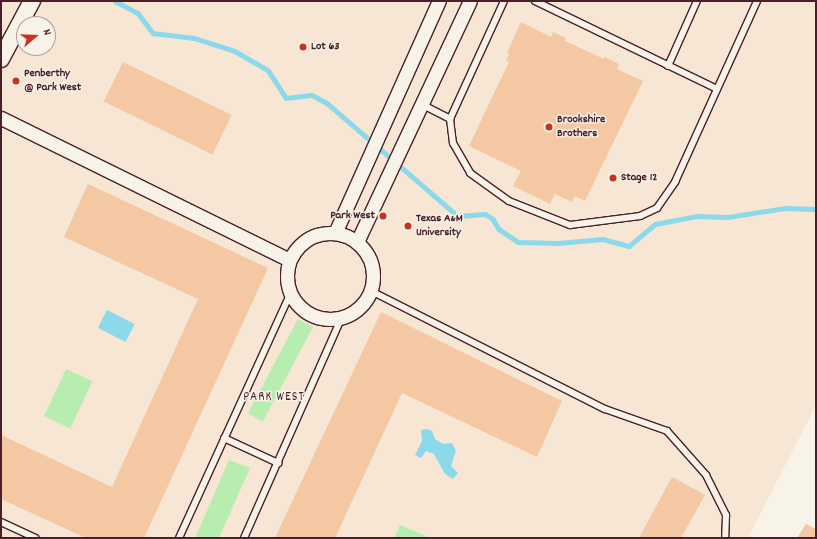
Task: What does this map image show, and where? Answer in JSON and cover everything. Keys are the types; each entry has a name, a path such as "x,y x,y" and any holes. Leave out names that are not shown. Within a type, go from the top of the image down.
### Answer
{"street":[{"path":"1,60 32,1"},
{"path":"335,232 439,1"},
{"path":"357,242 470,1"},
{"path":"1,118 289,260"},
{"path":"335,232 357,242 368,256 374,273 371,291 364,303 354,313 341,318 326,320 312,316 299,307 290,294 286,271 289,260 297,248 308,238 321,233 335,232"}],"lane":[{"path":"504,1 450,118 453,143 470,173 509,201 570,225 640,216 657,208 675,182 757,1"},
{"path":"535,1 546,3 668,66 717,89"},
{"path":"668,66 697,1"},
{"path":"421,104 450,118"},
{"path":"371,291 605,409 667,431 706,475 726,515 725,538"},
{"path":"179,538 290,294"},
{"path":"244,538 278,464 341,318"},
{"path":"224,438 278,464"},
{"path":"1,522 36,538"}],"shaded area":[{"name":"Texas A&M University","path":"1,1 816,1 816,405 748,538 1,538"}],"green space":[{"path":"298,319 313,327 263,421 248,413"},
{"path":"66,369 92,381 70,428 44,416"},
{"path":"229,460 250,468 219,538 195,538"},
{"path":"400,525 426,536 425,538 394,538"}],"water":[{"path":"107,310 135,324 126,342 98,328"},
{"path":"427,429 432,431 435,439 443,444 452,443 456,451 451,466 458,473 453,479 445,474 434,454 426,451 421,458 415,455 422,441 421,430"}],"building":[{"name":"Brookshire Brothers","path":"521,22 551,37 553,32 566,38 565,41 604,59 605,57 619,64 617,69 643,81 585,201 575,196 572,202 555,194 550,204 513,186 521,171 469,146 509,62 506,61 509,54 507,53"},
{"path":"123,62 232,115 212,155 104,102"},
{"path":"88,184 268,268 144,538 86,538 1,499 1,435 112,487 198,299 64,237"},
{"path":"381,312 562,401 537,457 402,393 335,538 275,538"},
{"path":"672,477 705,495 681,538 639,538"},
{"path":"806,524 816,529 816,538 797,538"}],"waterway":[{"path":"115,1 138,13 153,33 194,38 235,51 268,70 286,98 312,95 327,103 458,216 485,214 493,219 499,229 518,242 558,243 603,239 629,246 655,224 697,216 728,217 785,208 816,209"}],"place":[{"name":"Lot 63","path":"303,47"},
{"name":"Penberthy @ Park West","path":"16,81"},
{"name":"Brookshire Brothers","path":"549,127"},
{"name":"Stage 12","path":"613,178"},
{"name":"Park West","path":"383,216"},
{"name":"Texas A&M University","path":"408,226"}],"district":[{"name":"PARK WEST","path":"274,398"}]}
